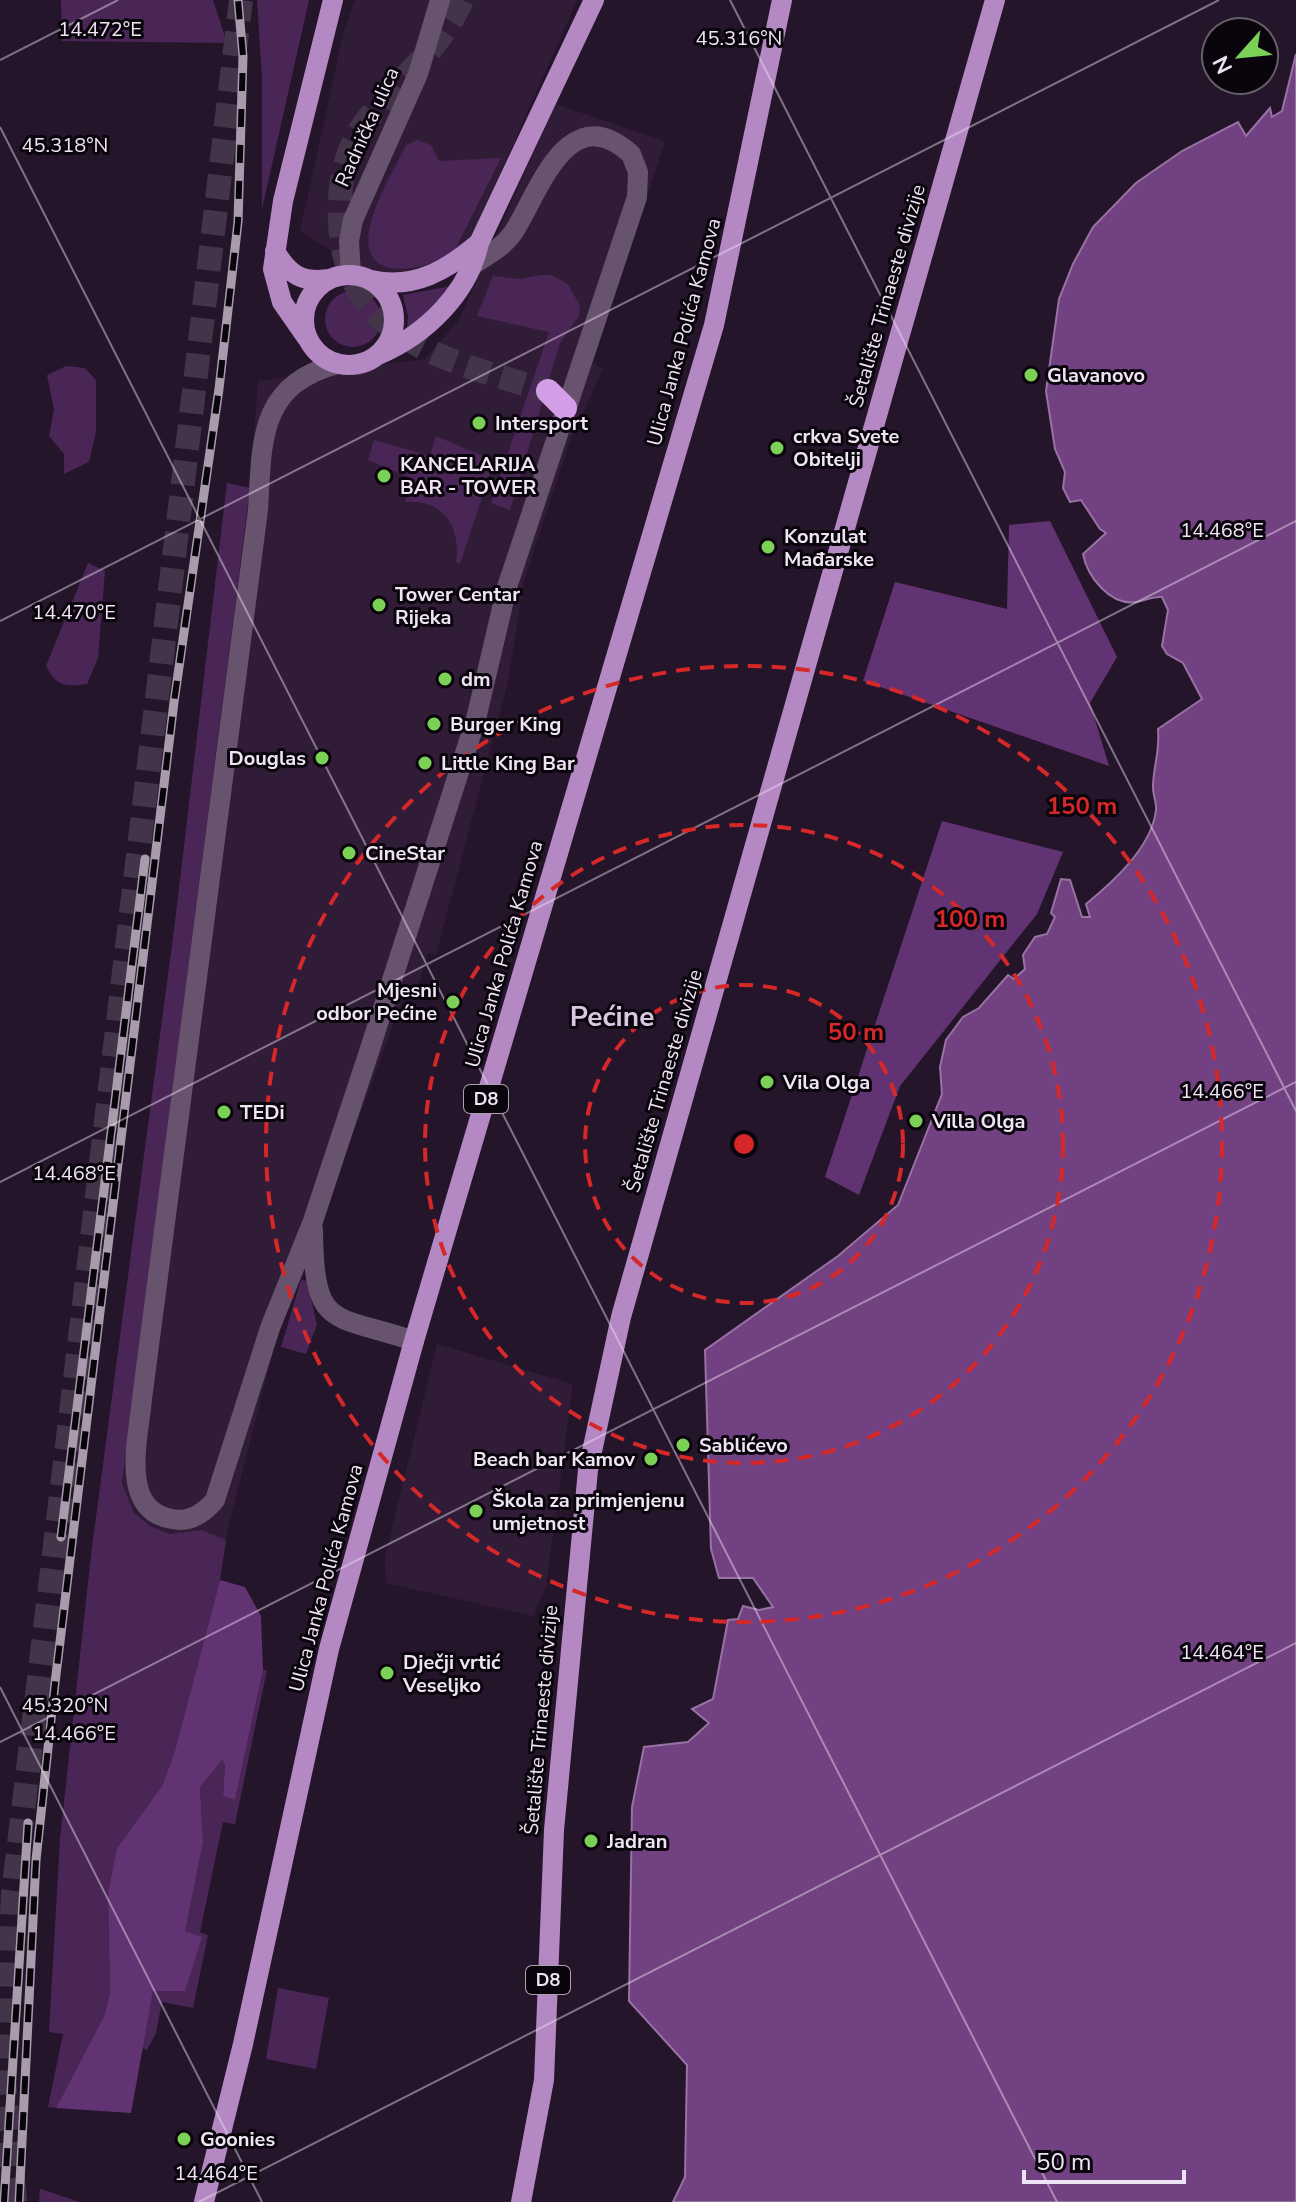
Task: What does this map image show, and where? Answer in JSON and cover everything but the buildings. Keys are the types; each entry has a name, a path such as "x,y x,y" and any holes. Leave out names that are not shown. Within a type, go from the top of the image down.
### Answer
{"main road":[{"path":"333,0 283,201 273,269 278,290 314,350 337,364 365,363 419,333 457,291 474,264 479,243 594,0"},
{"name":"Ulica Janka Polića Kamova","path":"204,2202 243,2044 329,1649 414,1341 714,325 782,0"},
{"name":"Šetalište Trinaeste divizije","path":"521,2202 544,2080 554,1830 588,1470 595,1432 621,1317 995,0"},
{"path":"275,251 291,273 303,279 359,277 386,283 423,278 453,265 479,243"},
{"path":"359,277 389,299 394,314 388,343 378,355"},
{"path":"307,338 304,311 318,286 330,279"}],"street":[{"name":"Radnička ulica","path":"359,277 349,241 353,220 418,74 440,0"},
{"path":"337,364 302,376 285,390 271,411 262,443 258,510 142,1399 135,1476 139,1494 150,1509 165,1518 179,1521 195,1517 215,1500 265,1342 313,1221 476,719 556,400 637,197 638,172 631,154 603,137 587,137 573,143 551,162 512,235 474,264"},
{"path":"313,1221 314,1269 326,1309 336,1319 414,1341"}],"shaded area":[{"path":"61,0 213,0 227,43 62,41"},
{"path":"257,0 309,0 262,209 262,78"},
{"path":"355,0 577,0 469,244 410,278 369,273 300,231 344,31"},
{"path":"1296,54 1296,2202 673,2202 685,2177 687,2065 629,2001 632,1807 644,1747 688,1742 709,1723 692,1709 713,1699 728,1620 738,1619 743,1606 759,1610 773,1607 753,1578 719,1578 711,1549 705,1350 838,1256 898,1205 942,1094 940,1067 946,1040 963,1017 979,1008 1008,975 1014,979 1025,969 1023,955 1035,937 1047,934 1055,917 1051,913 1061,879 1070,880 1082,917 1090,917 1086,904 1130,863 1153,824 1158,729 1202,699 1183,663 1167,654 1162,646 1168,610 1162,597 1136,602 1117,599 1101,588 1085,563 1083,554 1106,533 1081,500 1070,502 1063,488 1065,472 1055,449 1046,391 1059,299 1093,227 1136,183 1182,151 1238,122 1246,136 1270,108 1272,117 1282,111"},
{"path":"555,104 665,141 593,363 603,369 569,443 524,581 508,682 436,955 428,953 414,999 403,998 275,1344 225,1540 202,1530 170,1534 150,1526 134,1513 122,1483 250,488 258,381 425,359 459,320"},
{"path":"417,140 431,145 439,161 501,158 453,254 425,265 395,268 382,265 373,258 369,245 370,226 381,195 406,145"},
{"path":"551,275 568,284 580,306 579,316 560,343 510,510 491,503 549,332 477,316 493,276 520,279"},
{"path":"451,286 437,305 407,333 408,316 403,295"},
{"path":"353,291 373,299 381,319 373,339 353,347 333,339 325,319 333,299"},
{"path":"66,366 85,368 96,380 96,432 89,462 64,474 64,454 49,436 54,410 47,375"},
{"path":"436,436 494,461 460,564 456,562 455,537 447,517 430,505 405,502 412,479 368,460 374,440 430,456"},
{"path":"227,483 250,488 122,1483 134,1513 150,1526 170,1534 202,1530 226,1540 220,1580 174,1754 162,1786 117,1848 108,1892 110,1994 104,2016 56,2108 48,2107 63,2034 49,2032 60,1839 91,1555 175,922"},
{"path":"1050,521 1117,657 1090,703 1109,766 863,681 895,582 1007,609 1009,525"},
{"path":"88,563 105,571 98,658 87,684 67,685 58,682 46,666"},
{"path":"942,821 1063,852 1037,914 900,1086 859,1195 825,1177"},
{"path":"301,1280 307,1281 317,1325 306,1354 281,1347"},
{"name":"Škola za primjenjenu umjetnost","path":"437,1344 573,1384 546,1587 533,1616 386,1583 385,1557"},
{"path":"220,1580 245,1587 261,1616 263,1670 235,1800 223,1796 225,1765 222,1760 200,1787 203,1842 185,1931 202,1937 185,1991 153,1991 131,2113 56,2108 104,2016 110,1994 108,1892 117,1848 162,1786 174,1754"},
{"path":"263,1670 267,1670 235,1824 223,1822 200,1932 208,1935 193,2008 162,2002 156,2033 147,2050 142,2048 153,1991 201,1937 184,1931 203,1842 200,1787 222,1759 225,1765 223,1796 235,1800"},
{"path":"278,1988 329,1998 316,2069 266,2059"},
{"path":"40,2189 44,2190 79,2202 39,2202"}],"tunnel":[{"path":"15,2202 4,2080 13,1894 241,0"},
{"path":"462,0 442,35 376,108 352,146 340,197 346,263 361,295 383,321 410,341 476,369 548,391"}],"railway":[{"path":"19,2202 36,1860 55,1683 174,702 219,389 238,222 243,56 238,0"},
{"path":"61,1537 145,859"},
{"path":"4,2202 28,1823"}],"place":[{"name":"Glavanovo","path":"1031,375"},
{"name":"Intersport","path":"479,423"},
{"name":"crkva Svete Obitelji","path":"777,448"},
{"name":"KANCELARIJA BAR - TOWER","path":"384,476"},
{"name":"Konzulat Mađarske","path":"768,547"},
{"name":"Tower Centar Rijeka","path":"379,605"},
{"name":"dm","path":"445,679"},
{"name":"Burger King","path":"434,724"},
{"name":"Douglas","path":"322,758"},
{"name":"Little King Bar","path":"425,763"},
{"name":"CineStar","path":"349,853"},
{"name":"Mjesni odbor Pećine","path":"453,1002"},
{"name":"Vila Olga","path":"767,1082"},
{"name":"TEDi","path":"224,1112"},
{"name":"Villa Olga","path":"916,1121"},
{"name":"Sablićevo","path":"683,1445"},
{"name":"Beach bar Kamov","path":"651,1459"},
{"name":"Škola za primjenjenu umjetnost","path":"476,1511"},
{"name":"Dječji vrtić Veseljko","path":"387,1673"},
{"name":"Jadran","path":"591,1841"},
{"name":"Goonies","path":"184,2139"}],"district":[{"name":"Pećine","path":"612,1017"}]}
